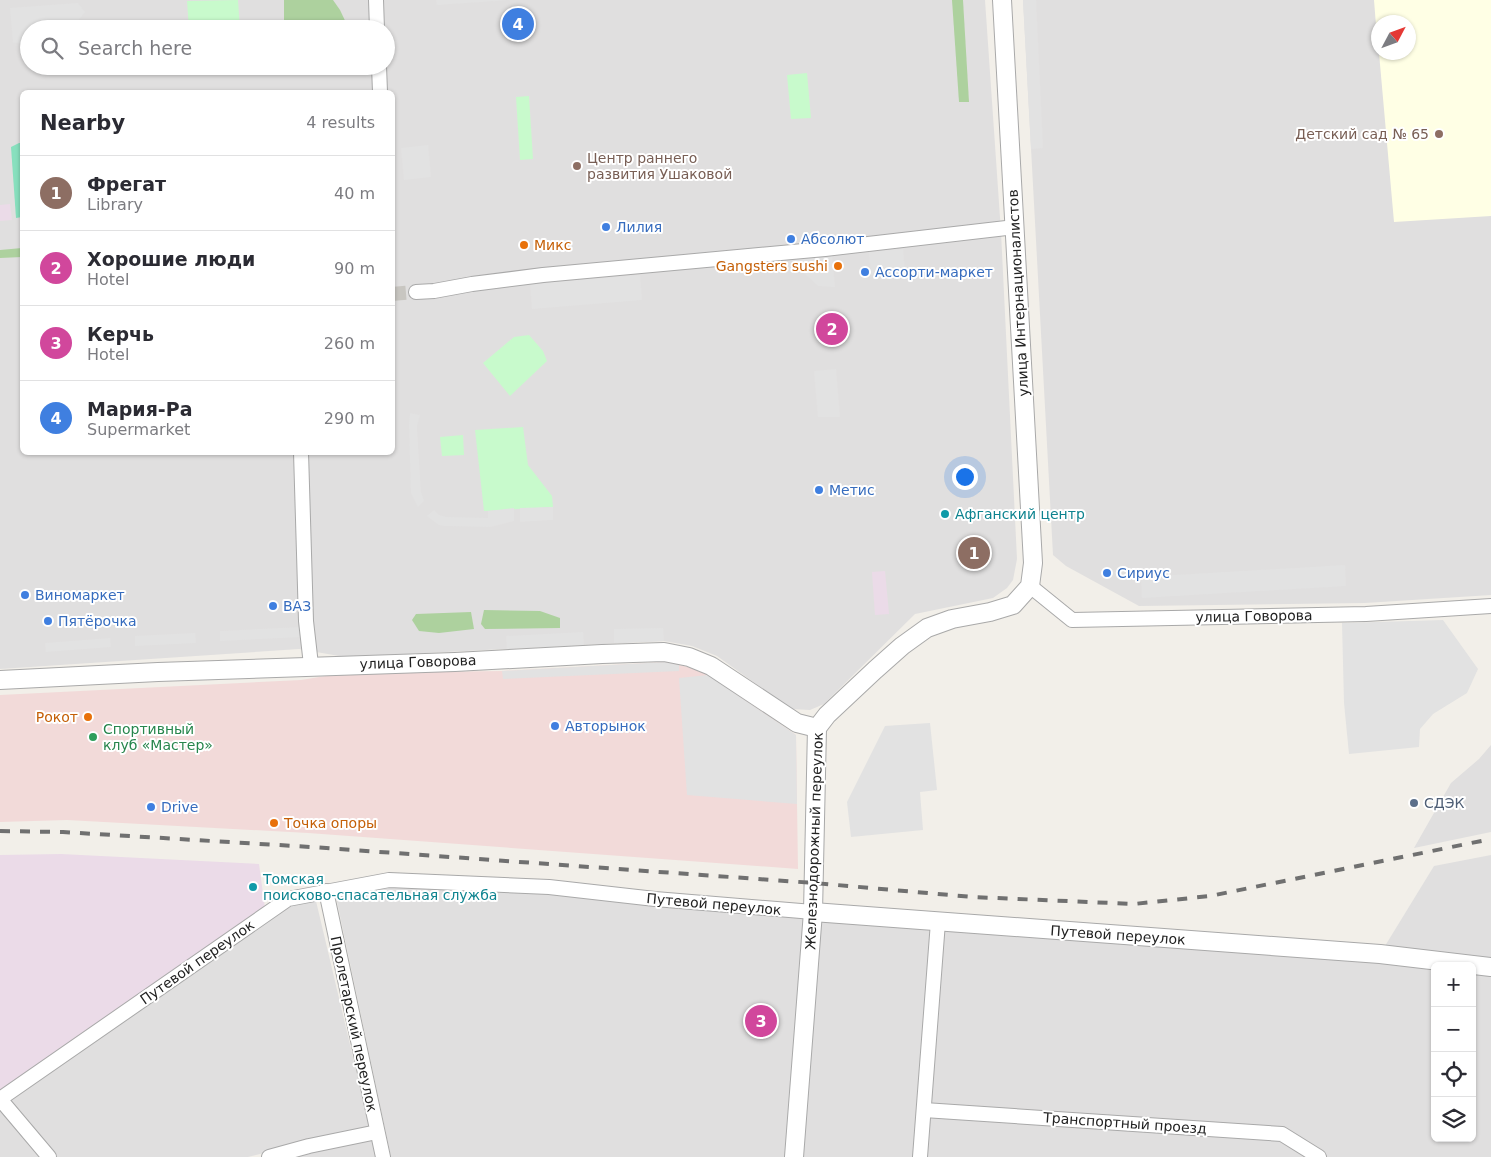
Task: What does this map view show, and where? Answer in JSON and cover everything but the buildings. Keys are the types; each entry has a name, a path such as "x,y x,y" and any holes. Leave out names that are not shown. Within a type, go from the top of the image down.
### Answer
{"street":[{"path":"376,0 377,20"},
{"name":"улица Интернационалистов","path":"1002,0 1033,563 1030,586"},
{"path":"379,75 380,90"},
{"path":"416,292 434,291 543,274 825,249 1015,227"},
{"path":"300,455 306,612 311,666"},
{"name":"улица Говорова","path":"1030,586 1072,620 1366,614 1491,606"},
{"name":"Железнодорожный переулок","path":"794,1157 813,912 817,728 827,715 875,670 902,646 927,628 952,619 1013,606 1030,586"},
{"name":"улица Говорова","path":"0,680 664,652 689,657 711,666 797,723 817,728"},
{"name":"Путевой переулок","path":"0,1099 288,899 389,880 530,886 655,899 813,912 1380,954 1491,967"},
{"name":"Пролетарский переулок","path":"326,891 376,1132 383,1157"},
{"path":"920,1157 938,922"},
{"path":"0,1099 49,1157"},
{"name":"Транспортный проезд","path":"924,1110 1282,1134 1319,1157"},
{"path":"269,1157 309,1146 376,1132"}],"shaded area":[{"path":"0,0 985,0 1001,232 1017,559 1013,580 1007,588 993,598 915,614 824,704 810,710 791,709 717,656 692,646 664,641 345,657 299,649 0,669"},
{"path":"436,0 511,0 437,5"},
{"path":"1023,0 1491,0 1491,595 1365,603 1139,606 1066,566 1053,555"},
{"path":"1023,0 1036,0 1043,148 1031,149"},
{"name":"Детский сад № 65","path":"1374,0 1491,0 1491,216 1394,222 1380,60 1416,60 1416,15 1375,15"},
{"path":"78,3 85,12 79,20 20,20 20,43 13,43 10,8"},
{"path":"428,145 431,177 404,180 401,148"},
{"path":"10,204 12,220 0,221 0,205"},
{"path":"903,249 905,272 871,275 869,252"},
{"path":"832,256 835,287 818,286 796,266 795,260"},
{"path":"640,275 642,300 532,309 530,284"},
{"path":"836,369 840,417 818,417 814,371"},
{"path":"410,413 420,415 417,426 421,492 424,501 418,507 411,493"},
{"path":"553,507 553,520 520,522 520,508"},
{"path":"514,508 514,521 490,527 439,525 427,516 434,510 439,515 446,517 488,518 488,511"},
{"path":"1345,565 1346,586 1142,598 1141,577"},
{"path":"885,571 889,614 875,615 872,572"},
{"path":"1443,620 1478,669 1467,693 1433,714 1420,729 1419,747 1349,754 1344,703 1342,623"},
{"path":"302,627 302,637 220,641 220,631"},
{"path":"663,628 664,641 614,643 614,629"},
{"path":"583,632 584,645 507,649 506,636"},
{"path":"195,633 196,643 135,646 135,636"},
{"path":"110,638 111,647 46,652 45,643"},
{"path":"665,662 688,667 708,675 796,735 798,869 308,833 67,820 0,822 0,695 301,680 344,673 502,671"},
{"path":"665,662 679,665 679,671 503,679 502,671"},
{"path":"708,675 796,735 797,804 687,795 679,678"},
{"path":"930,723 937,790 920,792 923,830 851,837 847,802 885,726"},
{"path":"1491,745 1491,832 1414,848 1451,783 1479,759"},
{"path":"61,854 259,864 265,908 0,1092 0,855"},
{"path":"1491,855 1491,959 1385,946 1434,866"},
{"path":"392,887 547,894 652,906 805,917 788,1157 391,1157 336,897"},
{"path":"316,901 370,1129 248,1157 54,1157 7,1101 271,917 296,904"},
{"path":"820,919 930,930 915,1157 802,1157"},
{"path":"942,931 1378,962 1431,969 1431,1142 1476,1142 1476,974 1491,976 1491,1157 1327,1157 1283,1129 928,1104"},
{"path":"0,1106 43,1157 0,1157"},
{"path":"929,1116 1280,1138 1311,1157 925,1157"},
{"path":"372,1139 377,1157 288,1157"}],"green space":[{"path":"238,0 239,20 188,20 187,1"},
{"path":"284,0 333,0 345,20 284,20"},
{"path":"952,0 963,0 969,102 959,102"},
{"path":"807,73 811,118 791,119 787,75"},
{"path":"529,96 533,159 520,160 516,97"},
{"path":"20,143 20,217 16,218 11,147"},
{"path":"20,248 20,257 0,258 0,250"},
{"path":"529,335 543,351 547,361 510,396 483,363 514,337"},
{"path":"523,427 528,465 552,496 553,507 484,511 475,430"},
{"path":"463,435 464,455 442,456 440,437"},
{"path":"484,610 540,611 560,618 560,628 485,629 481,624"},
{"path":"471,612 474,629 439,633 419,631 412,620 416,614"}],"tunnel":[{"path":"395,294 416,292"}],"railway":[{"path":"0,831 63,832 311,847 814,883 973,897 1134,904 1210,896 1491,839"}],"place":[{"name":"Мария-Ра","path":"518,24"},
{"name":"Детский сад № 65","path":"1439,134"},
{"name":"Центр раннего развития Ушаковой","path":"577,166"},
{"name":"Лилия","path":"606,227"},
{"name":"Абсолют","path":"791,239"},
{"name":"Микс","path":"524,245"},
{"name":"Gangsters sushi","path":"838,266"},
{"name":"Ассорти-маркет","path":"865,272"},
{"name":"Хорошие люди","path":"832,329"},
{"name":"Метис","path":"819,490"},
{"name":"Афганский центр","path":"945,514"},
{"name":"Фрегат","path":"974,553"},
{"name":"Сириус","path":"1107,573"},
{"name":"Виномаркет","path":"25,595"},
{"name":"ВАЗ","path":"273,606"},
{"name":"Пятёрочка","path":"48,621"},
{"name":"Рокот","path":"88,717"},
{"name":"Авторынок","path":"555,726"},
{"name":"Спортивный клуб «Мастер»","path":"93,737"},
{"name":"СДЭК","path":"1414,803"},
{"name":"Drive","path":"151,807"},
{"name":"Точка опоры","path":"274,823"},
{"name":"Томская поисково-спасательная служба","path":"253,887"},
{"name":"Керчь","path":"761,1021"}]}
